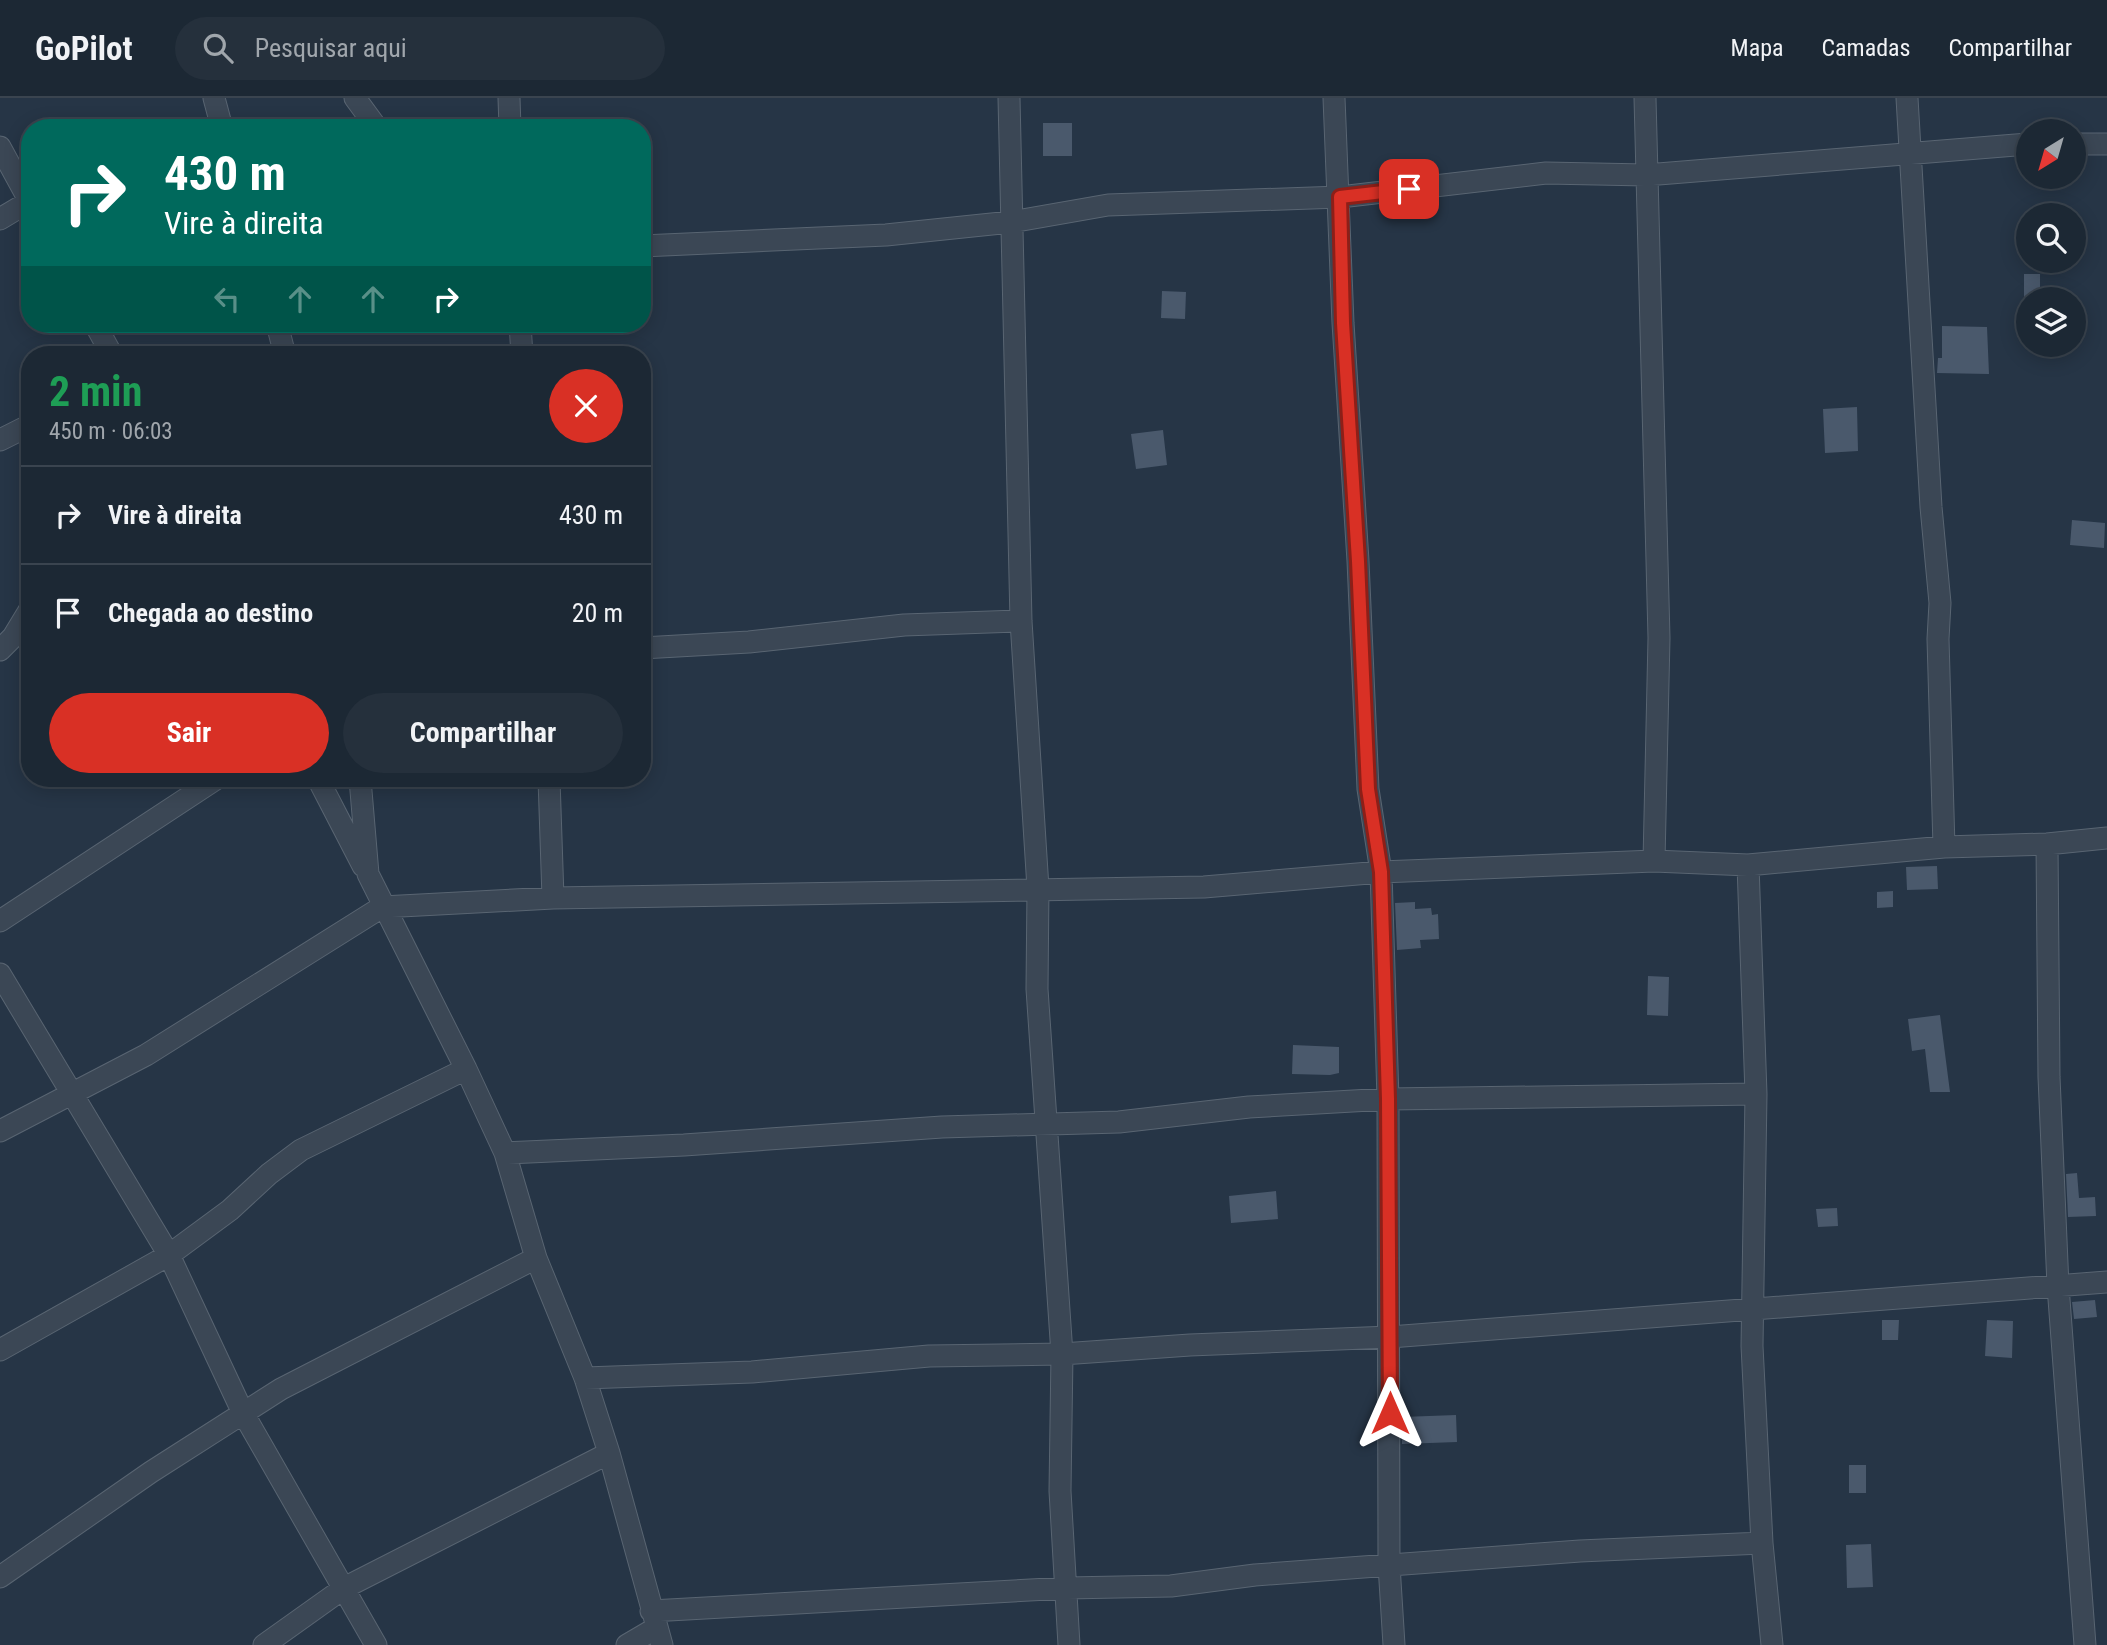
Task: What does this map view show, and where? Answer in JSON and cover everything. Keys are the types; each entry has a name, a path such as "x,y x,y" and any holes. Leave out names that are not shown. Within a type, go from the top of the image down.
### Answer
{"street":[{"path":"214,98 220,119"},
{"path":"355,98 370,119"},
{"path":"509,98 510,119"},
{"path":"1009,98 1021,621 1038,888 1037,989 1062,1354 1060,1491 1069,1645"},
{"path":"1334,98 1368,789 1381,872 1388,1099 1389,1565 1394,1645"},
{"path":"1645,98 1659,638 1654,861"},
{"path":"1907,98 1908,156 1918,265 1931,507 1940,603 1938,639 1944,847"},
{"path":"2086,144 2107,144"},
{"path":"651,246 886,235 1011,222 1108,205 1340,197 1546,173 1646,175 2016,145"},
{"path":"0,147 21,186"},
{"path":"0,219 21,207"},
{"path":"0,440 21,430"},
{"path":"651,647 749,642 904,625 1021,621"},
{"path":"0,650 21,624"},
{"path":"0,921 204,787"},
{"path":"322,787 466,1069 505,1153 536,1258 585,1378 609,1452 656,1628"},
{"path":"360,787 368,874"},
{"path":"549,787 553,898"},
{"path":"0,1131 146,1055 382,906 553,898 1204,887 1381,872 1654,861 1748,865 1944,847 2047,844 2107,838"},
{"path":"2047,844 2049,1077 2058,1286 2085,1645"},
{"path":"1748,865 1756,1094 1751,1309 1762,1543 1772,1645"},
{"path":"0,974 169,1255 243,1412 376,1645"},
{"path":"0,1350 169,1255 230,1210 269,1174 301,1150 466,1069"},
{"path":"505,1153 684,1145 942,1127 1119,1122 1249,1107 1388,1099 1756,1094"},
{"path":"0,1577 151,1472 281,1389 536,1258"},
{"path":"585,1378 752,1372 929,1356 1062,1354 1190,1345 1390,1337 2107,1282"},
{"path":"264,1645 344,1588 609,1452"},
{"path":"627,1645 656,1628 1067,1588 1171,1586 1255,1575 1580,1550 1762,1543"}],"building":[{"path":"1043,123 1072,123 1072,156 1043,156"},
{"path":"2024,274 2040,274 2040,287 2024,287"},
{"path":"1162,291 1186,292 1185,319 1161,318"},
{"path":"1942,326 1987,327 1989,374 1937,373 1938,358 1942,358"},
{"path":"1857,407 1858,451 1825,453 1823,409"},
{"path":"1163,430 1167,465 1136,469 1131,434"},
{"path":"2072,520 2105,523 2104,548 2070,545"},
{"path":"1937,866 1938,889 1907,890 1906,867"},
{"path":"1893,891 1893,907 1877,908 1877,892"},
{"path":"1415,902 1415,909 1431,908 1432,915 1438,914 1439,939 1420,940 1421,948 1397,950 1395,903"},
{"path":"1648,976 1669,977 1668,1016 1647,1015"},
{"path":"1940,1015 1950,1092 1930,1092 1925,1049 1912,1051 1908,1019"},
{"path":"1293,1045 1339,1047 1339,1073 1292,1074"},
{"path":"2077,1173 2079,1198 2095,1197 2096,1216 2068,1217 2066,1174"},
{"path":"1276,1191 1278,1219 1231,1223 1229,1196"},
{"path":"1837,1208 1838,1226 1818,1227 1816,1209"},
{"path":"2095,1300 2097,1317 2074,1319 2072,1302"},
{"path":"1882,1320 1899,1320 1898,1340 1882,1340"},
{"path":"1987,1320 2013,1321 2012,1358 1985,1356"},
{"path":"1456,1415 1457,1442 1402,1444 1402,1417"},
{"path":"1849,1465 1866,1465 1866,1493 1849,1493"},
{"path":"1871,1544 1873,1587 1847,1588 1846,1545"}],"route":[{"path":"1390,1413 1388,1099 1381,872 1368,789 1358,561 1343,323 1340,197 1409,189"}]}
